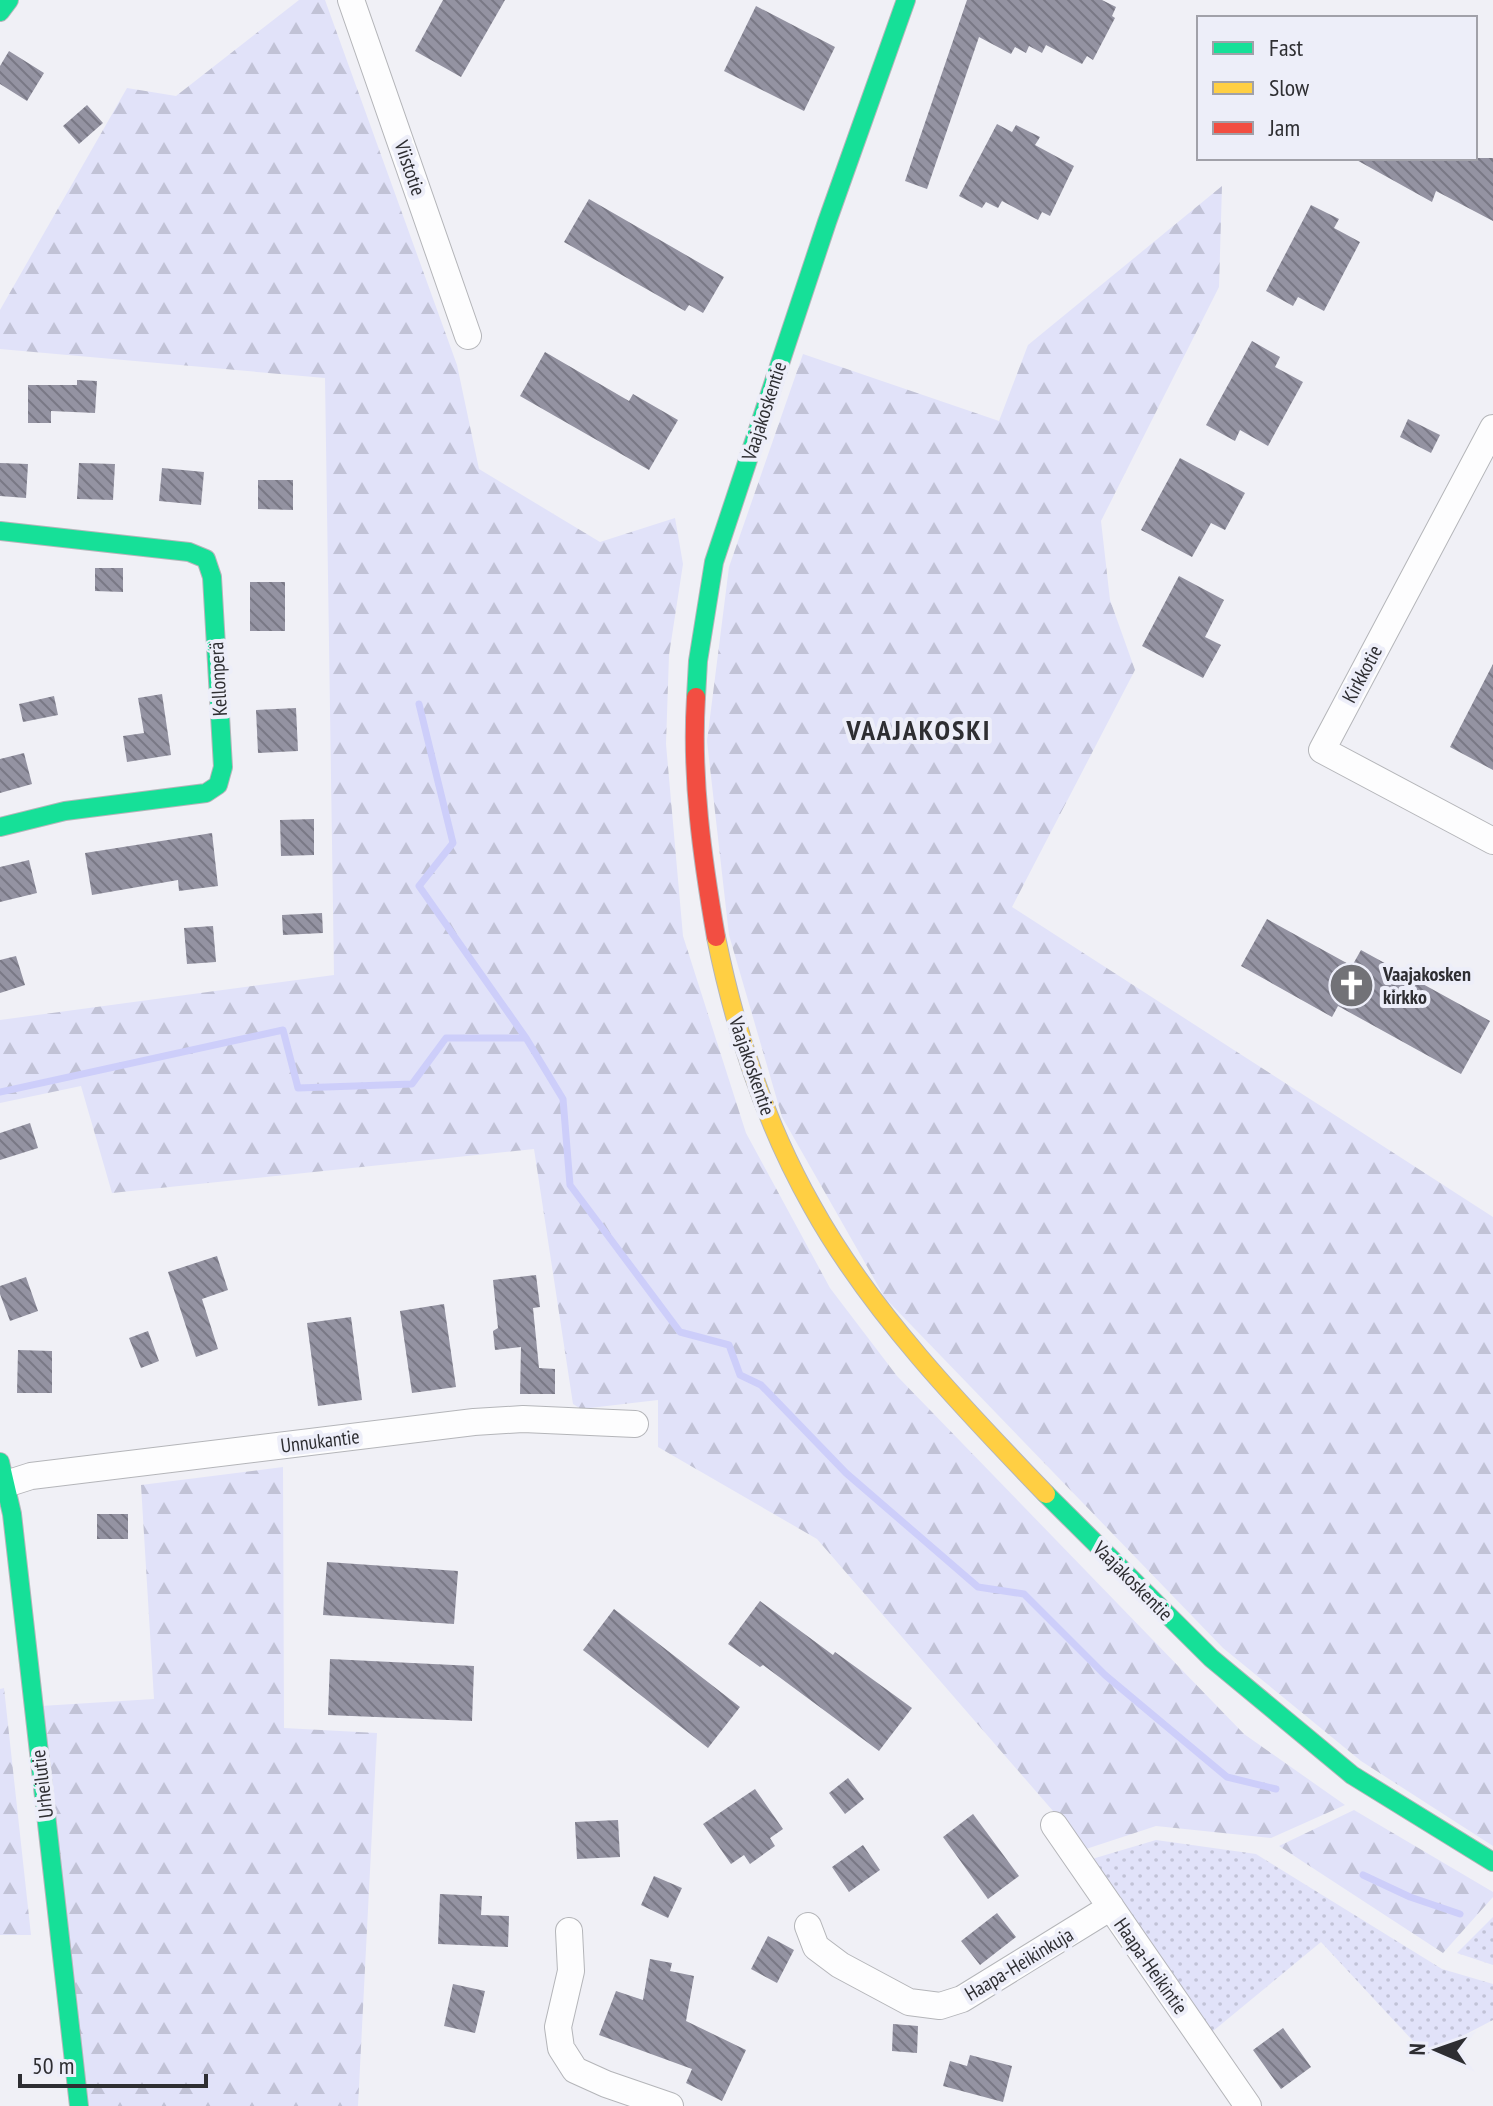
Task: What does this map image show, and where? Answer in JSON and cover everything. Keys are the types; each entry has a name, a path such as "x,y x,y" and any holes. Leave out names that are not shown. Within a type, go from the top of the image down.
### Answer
{"main road":[{"path":"0,12 9,0"},
{"name":"Vaajakoskentie","path":"906,0 827,222 714,562 698,661 693,740 700,843 716,940 737,1025 770,1121 812,1207 875,1303 962,1403 1044,1492 1211,1658 1352,1775 1493,1862"},
{"name":"Kellonperä","path":"0,531 189,552 206,559 212,577 223,767 218,785 206,793 65,811 0,827"},
{"name":"Urheilutie","path":"3,1473 79,2106"}],"street":[{"name":"Viistotie","path":"351,0 468,336"},
{"name":"Kirkkotie","path":"1493,428 1322,750 1493,841"},
{"name":"Unnukantie","path":"3,1473 31,1476 474,1422 523,1419 635,1424"},
{"name":"Haapa-Heikintie","path":"1054,1825 1248,2106"},
{"name":"Haapa-Heikinkuja","path":"808,1926 816,1947 840,1965 909,2002 940,2006 962,1999 1111,1907"},
{"path":"569,1931 571,1971 558,2027 561,2048 575,2070 670,2106"}],"green space":[{"path":"299,0 325,0 457,365 479,469 600,542 675,518 683,564 669,655 666,744 683,936 746,1133 830,1288 897,1376 1244,1734 1345,1805 1271,1838 1156,1826 1086,1849 817,1539 658,1447 658,1400 581,1409 573,1404 534,1149 112,1193 81,1086 0,1103 0,1020 334,975 325,378 0,349 0,310 127,88 176,96"},
{"path":"1222,186 1219,287 1101,521 1110,600 1135,670 1012,907 1493,1217 1493,1846 1361,1761 1223,1648 885,1298 782,1117 729,935 707,741 729,567 803,354 999,421 1028,345"},
{"path":"283,1467 284,1728 377,1733 358,2106 85,2106 41,1706 154,1699 141,1485"},
{"path":"4,1688 31,1935 0,1935 0,1689"},
{"path":"1354,1810 1493,1892 1493,1897 1443,1953 1279,1846"},
{"path":"1156,1840 1256,1854 1442,1969 1493,1984 1493,2020 1426,2055 1321,1942 1207,2036 1092,1859"},
{"path":"1493,1917 1493,1965 1457,1953"}],"building":[{"path":"443,0 505,0 461,77 415,51"},
{"path":"967,0 1102,0 1116,7 1112,16 1115,18 1093,60 1087,56 1082,64 1046,45 1042,53 1029,46 1026,53 1015,47 1011,54 979,37 927,189 905,181"},
{"path":"756,6 835,47 804,111 724,71"},
{"path":"9,51 44,73 27,101 0,84 0,66"},
{"path":"87,105 103,123 79,144 63,126"},
{"path":"997,124 1012,132 1016,125 1040,137 1035,145 1074,166 1050,216 1042,212 1038,220 1002,201 998,208 986,202 982,208 959,196"},
{"path":"1493,158 1493,221 1436,191 1432,202 1357,160"},
{"path":"589,199 724,277 703,313 689,305 685,311 564,242"},
{"path":"1311,205 1339,219 1334,228 1360,242 1324,311 1298,297 1293,306 1266,291"},
{"path":"1252,341 1280,357 1275,367 1303,382 1268,446 1240,430 1235,441 1206,425"},
{"path":"545,352 629,401 633,394 678,420 649,470 520,396"},
{"path":"77,380 97,381 95,413 51,411 51,423 28,423 28,385 77,385"},
{"path":"1408,419 1440,435 1431,453 1400,437"},
{"path":"1180,458 1245,493 1225,530 1211,523 1192,557 1141,530"},
{"path":"0,463 28,464 26,498 0,496"},
{"path":"79,463 115,464 113,500 77,499"},
{"path":"162,468 204,472 201,505 159,501"},
{"path":"258,480 293,480 293,510 258,509"},
{"path":"95,568 123,568 123,592 95,591"},
{"path":"1179,576 1224,600 1205,637 1221,645 1203,678 1142,646"},
{"path":"250,582 285,582 285,631 250,631"},
{"path":"1493,664 1493,770 1450,747"},
{"path":"162,694 171,755 127,762 123,736 144,733 138,698"},
{"path":"54,696 58,715 23,722 19,704"},
{"path":"296,708 298,751 258,753 256,710"},
{"path":"24,753 32,784 0,793 0,759"},
{"path":"314,819 314,855 281,856 280,820"},
{"path":"212,833 218,886 179,891 178,880 92,895 85,853"},
{"path":"29,860 37,893 0,902 0,867"},
{"path":"322,913 323,933 283,935 282,915"},
{"name":"Vaajakosken kirkko","path":"1267,919 1352,966 1361,950 1490,1021 1461,1074 1338,1006 1332,1017 1241,966"},
{"path":"213,926 216,962 187,964 184,928"},
{"path":"16,956 25,985 0,993 0,960"},
{"path":"30,1123 38,1148 0,1160 0,1133"},
{"path":"217,1256 228,1290 202,1299 218,1349 196,1357 168,1272"},
{"path":"536,1275 540,1307 533,1308 539,1368 555,1369 555,1394 520,1394 521,1347 495,1350 493,1331 498,1328 493,1280"},
{"path":"26,1277 38,1311 10,1321 0,1286"},
{"path":"444,1304 456,1387 412,1393 400,1311"},
{"path":"351,1317 362,1400 318,1406 307,1323"},
{"path":"148,1331 159,1361 141,1368 129,1338"},
{"path":"18,1350 52,1351 52,1393 17,1393"},
{"path":"97,1514 128,1514 128,1539 97,1539"},
{"path":"327,1562 458,1571 454,1624 323,1615"},
{"path":"760,1601 912,1708 879,1751 763,1665 760,1667 728,1644"},
{"path":"614,1609 740,1707 708,1748 583,1650"},
{"path":"330,1659 474,1666 472,1721 328,1715"},
{"path":"848,1778 864,1799 845,1814 829,1793"},
{"path":"755,1789 783,1829 770,1838 775,1846 750,1864 744,1855 731,1864 703,1824"},
{"path":"973,1814 1019,1876 988,1899 943,1837"},
{"path":"618,1820 620,1857 577,1859 575,1822"},
{"path":"863,1845 880,1870 849,1892 832,1867"},
{"path":"654,1876 682,1888 668,1918 641,1905"},
{"path":"440,1894 482,1896 481,1915 509,1916 508,1947 438,1944"},
{"path":"997,1913 1016,1937 980,1965 961,1941"},
{"path":"768,1936 794,1950 777,1983 751,1969"},
{"path":"650,1959 672,1963 670,1971 694,1976 686,2021 746,2050 722,2101 686,2083 692,2069 599,2035 616,1991 643,2000"},
{"path":"453,1984 485,1991 475,2033 444,2026"},
{"path":"893,2024 918,2026 917,2053 892,2051"},
{"path":"1283,2028 1311,2067 1281,2089 1253,2050"},
{"path":"970,2055 1012,2066 1003,2102 943,2086 950,2061 967,2066"}],"waterway":[{"path":"419,704 453,843 419,886 526,1038"},
{"path":"0,1092 283,1030 298,1088 412,1084 446,1038 526,1038 563,1099 570,1185 680,1332 729,1345 740,1375 761,1385 846,1473 978,1587 1024,1594 1105,1675 1227,1777 1276,1789"},
{"path":"1363,1875 1410,1897 1460,1914"}],"traffic: fast":[{"path":"0,12 9,0"},
{"path":"696,697 698,661 714,562 827,222 906,0"},
{"path":"0,531 189,552 206,559 212,577 223,767 218,785 206,793 65,811 0,827"},
{"path":"0,1462 12,1514 79,2106"},
{"path":"1046,1494 1211,1658 1352,1775 1493,1862"}],"traffic: slow":[{"path":"716,937 732,1007 766,1109 795,1174 835,1245 920,1357 1046,1494"}],"traffic: jam":[{"path":"696,697 695,757 699,817 716,937"}],"place":[{"name":"Vaajakosken kirkko","path":"1352,986"}],"district":[{"name":"VAAJAKOSKI","path":"919,729"}]}
